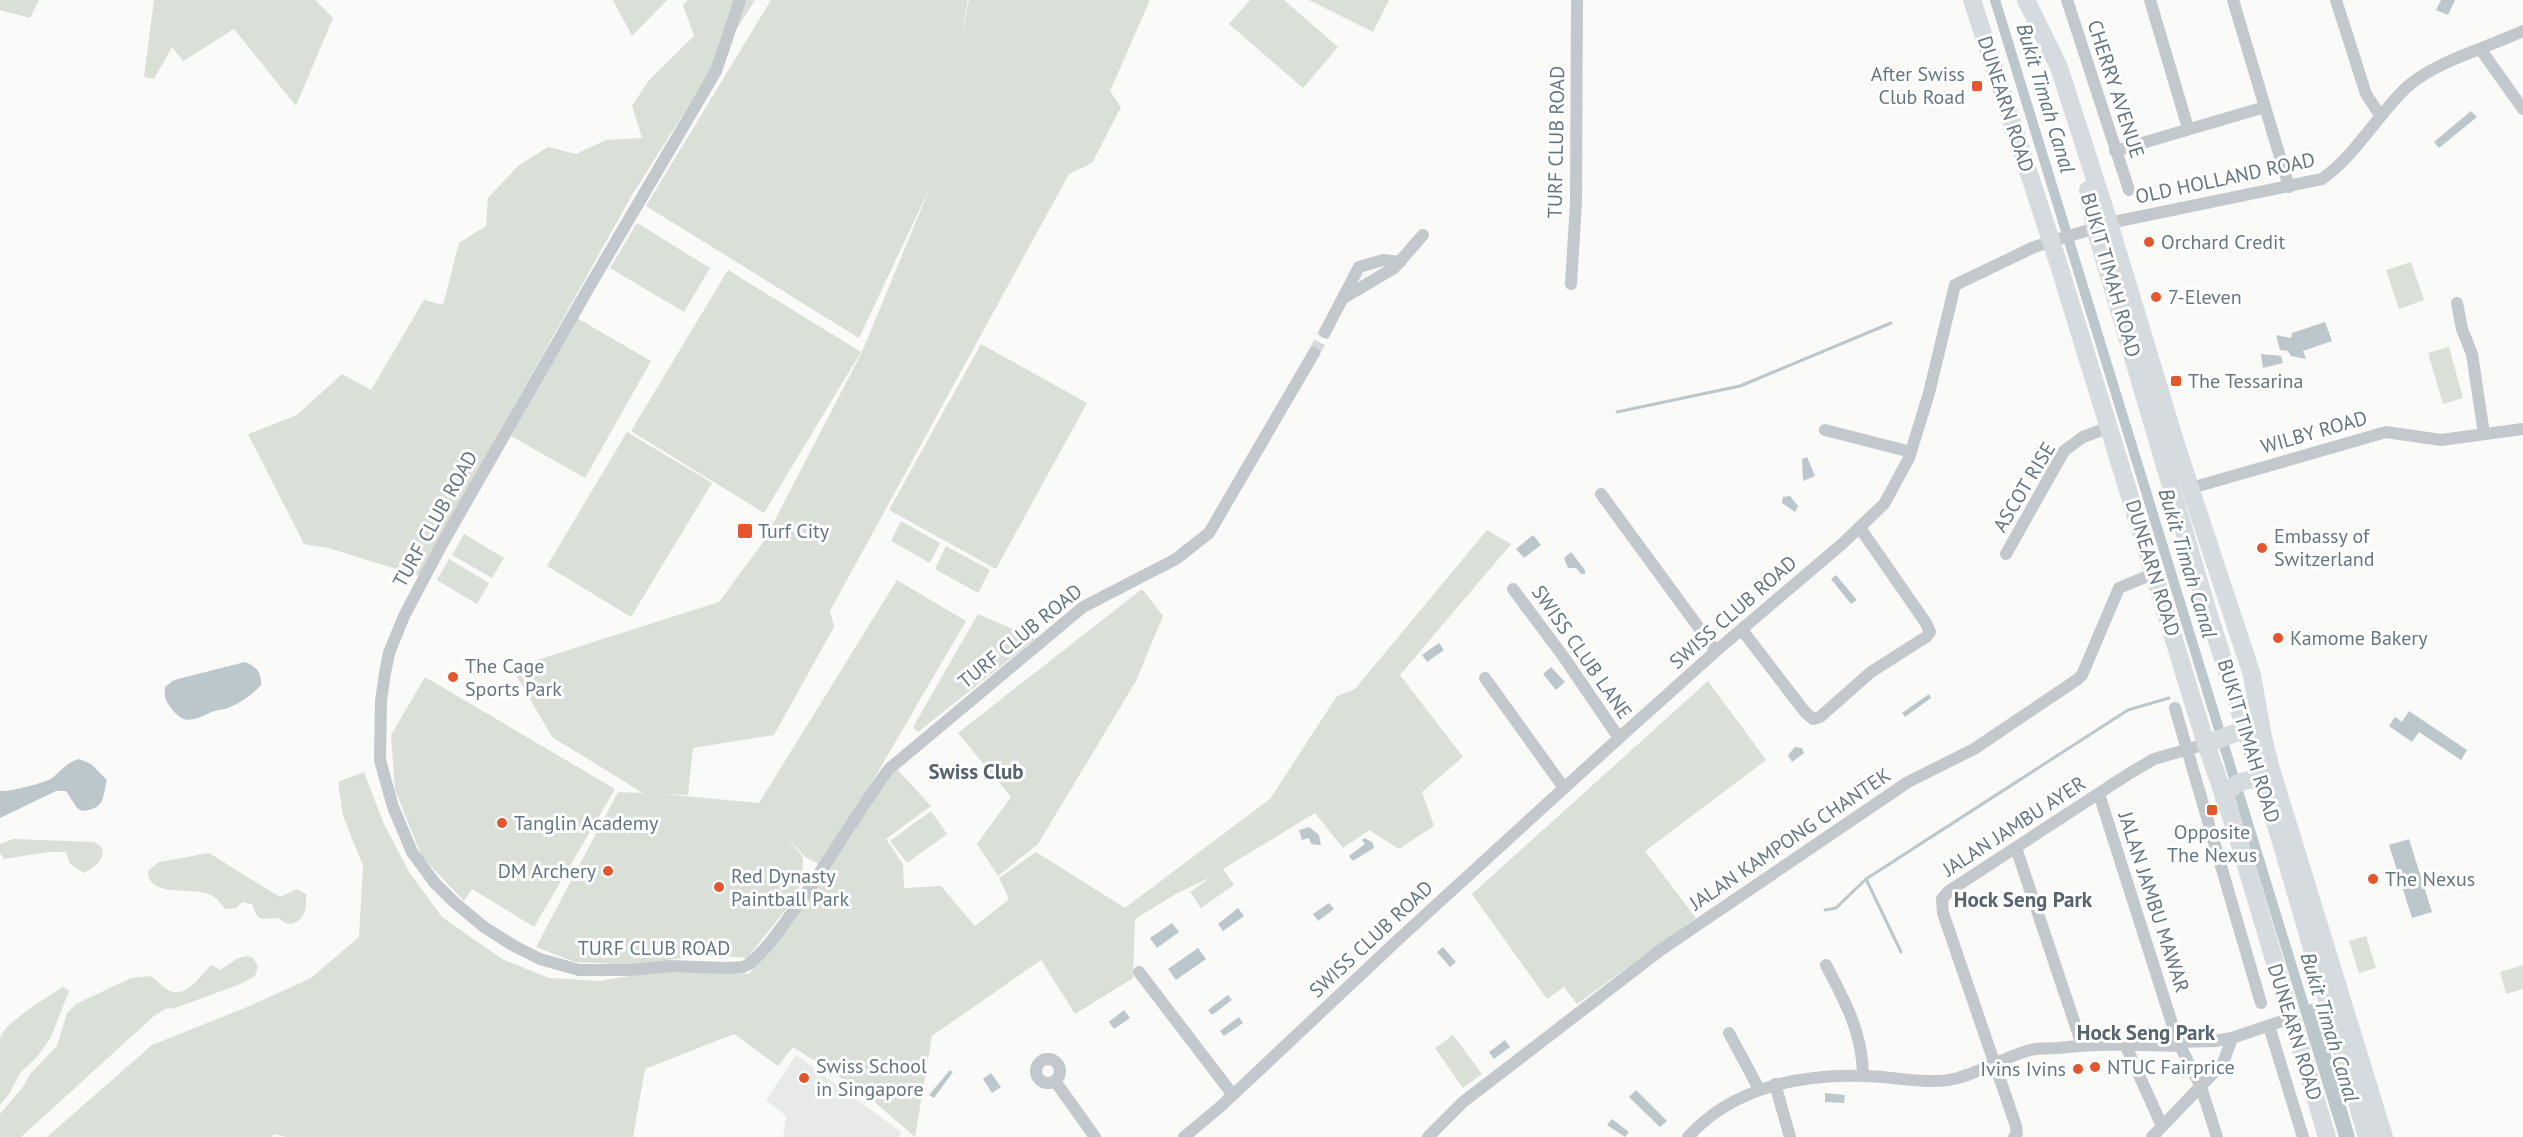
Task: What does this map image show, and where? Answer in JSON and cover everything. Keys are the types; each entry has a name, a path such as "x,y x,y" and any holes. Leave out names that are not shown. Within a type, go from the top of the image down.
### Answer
{"highway":[{"name":"DUNEARN ROAD","path":"1972,0 2056,239 2110,428 2327,1137"},
{"name":"BUKIT TIMAH ROAD","path":"2026,0 2075,147 2207,609 2329,980 2367,1137"},
{"path":"2096,227 2191,488 2252,675 2271,769 2329,980 2384,1137"},
{"path":"2207,609 2218,601 2223,586"},
{"path":"2206,744 2238,732 2244,724"},
{"path":"2224,798 2230,788 2245,780 2257,780 2263,783"}],"street":[{"name":"TURF CLUB ROAD","path":"740,0 716,70 593,278 436,554 404,616 389,653 381,700 380,760 393,807 412,852 434,882 469,916 514,946 558,966 579,970 631,970 670,966 727,968 742,967 750,963 782,927 806,894 869,796 889,770 1083,607 1176,559 1209,533 1314,353"},
{"name":"TURF CLUB ROAD","path":"1571,284 1576,202 1577,0"},
{"name":"CHERRY AVENUE","path":"2067,0 2129,190"},
{"path":"2150,0 2188,128"},
{"path":"2233,0 2289,187"},
{"path":"2337,0 2366,94 2380,115"},
{"name":"OLD HOLLAND ROAD","path":"2056,239 2096,227 2322,179 2336,170 2380,115 2411,84 2438,67 2523,31"},
{"path":"2481,50 2523,109"},
{"path":"2115,151 2265,106"},
{"path":"1343,298 1400,262 1423,235"},
{"name":"SWISS CLUB ROAD","path":"1184,1137 1233,1095 1401,937 1619,738 1716,651 1860,528 1884,504 1911,452 1929,393 1955,285 2056,239"},
{"path":"1325,332 1359,267 1383,260 1400,262"},
{"path":"1357,274 1377,278"},
{"path":"2457,303 2462,329 2472,354 2484,434"},
{"name":"ASCOT RISE","path":"2006,554 2064,451 2084,437 2110,428"},
{"name":"WILBY ROAD","path":"2191,488 2386,432 2441,440 2523,429"},
{"path":"1825,430 1911,452"},
{"path":"1601,494 1716,651"},
{"path":"1742,630 1805,712 1813,719 1820,717 1871,672 1926,637 1930,632 1926,622 1860,528"},
{"name":"JALAN KAMPONG CHANTEK","path":"1428,1137 1463,1102 1662,949 1908,782 1974,749 2078,679 2082,675 2119,588 2155,573"},
{"name":"SWISS CLUB LANE","path":"1514,589 1619,738"},
{"path":"1485,678 1564,788"},
{"name":"DUNEARN ROAD","path":"2175,708 2261,1003"},
{"name":"JALAN JAMBU AYER","path":"2014,1137 2017,1134 2016,1126 1943,913 1942,899 1949,891 2154,759 2206,744"},
{"name":"JALAN JAMBU MAWAR","path":"2099,794 2179,1044 2201,1087 2217,1137"},
{"path":"2016,848 2082,1045"},
{"path":"1826,965 1850,1011 1857,1030 1863,1057 1863,1076"},
{"path":"1139,972 1233,1095"},
{"path":"1688,1137 1719,1111 1759,1089 1775,1084 1820,1077 1953,1079 2031,1050 2082,1045 2179,1044 2215,1041 2232,1038 2291,1018"},
{"name":"DUNEARN ROAD","path":"2269,1026 2303,1137"},
{"path":"1729,1033 1759,1089"},
{"path":"2152,1137 2223,1063 2232,1038"},
{"path":"2125,1044 2162,1126"},
{"path":"1055,1081 1095,1137"},
{"path":"1775,1084 1790,1137"}],"shaded area":[{"path":"0,0 39,0 30,18 0,10"},
{"path":"154,0 315,0 333,18 296,106 234,29 183,61 172,47 154,79 144,77"},
{"path":"613,0 667,0 632,36"},
{"path":"688,0 755,0 632,195 419,576 328,548 304,544 248,434 297,415 342,374 371,390 424,300 443,305 459,243 486,226 488,198 518,166 548,147 576,154 606,140 642,138 632,106 649,80 694,36 683,5"},
{"path":"771,0 968,0 960,44 969,0 1150,0 1110,91 1121,107 1092,163 1069,174 830,611 834,627 774,735 693,748 688,795 662,794 759,803 897,580 966,621 823,866 805,857 784,834 803,857 802,877 796,897 747,958 705,954 637,965 575,962 536,947 618,792 643,793 552,737 512,668 719,602 764,541 862,352 931,185 859,338 646,206"},
{"path":"1250,0 1284,0 1338,47 1303,88 1229,24"},
{"path":"1309,0 1389,0 1373,32"},
{"path":"2441,0 2455,0 2448,15 2436,10"},
{"path":"2471,111 2477,117 2439,148 2434,142"},
{"path":"637,223 710,268 684,312 610,268"},
{"path":"2411,262 2424,300 2399,309 2386,270"},
{"path":"728,270 861,352 764,513 631,431"},
{"path":"577,318 651,361 585,478 511,436"},
{"path":"2325,322 2332,341 2303,351 2306,359 2291,356 2288,351 2280,350 2276,335 2291,338 2292,333"},
{"path":"981,344 1087,403 996,569 889,510"},
{"path":"2449,347 2463,398 2443,404 2428,353"},
{"path":"2261,354 2281,356 2283,363 2263,368"},
{"path":"627,432 712,483 631,617 547,566"},
{"path":"1807,457 1815,476 1803,481 1802,459"},
{"path":"1790,496 1798,506 1795,512 1782,503 1783,497"},
{"path":"901,521 940,543 930,563 891,541"},
{"path":"1487,530 1511,544 1400,675 1463,757 1422,792 1434,826 1399,849 1369,830 1343,848 1315,813 1223,869 1234,885 1201,908 1190,892 1211,877 1176,894 1135,919 1133,978 1075,1014 1041,960 932,1036 915,1137 863,1092 793,1047 778,1066 734,1034 645,1069 633,1137 287,1137 274,1134 272,1137 47,1137 152,1045 252,1005 311,978 359,937 363,866 343,816 338,782 364,772 383,822 409,872 442,917 502,959 549,978 600,981 676,968 749,974 799,911 842,840 897,769 931,806 886,839 903,864 904,888 941,886 975,926 1009,899 999,878 1036,852 1125,908 1270,799 1337,696 1355,689"},
{"path":"464,534 504,558 492,578 452,555"},
{"path":"1533,535 1541,545 1524,558 1516,549"},
{"path":"946,546 990,570 978,593 935,569"},
{"path":"1571,552 1585,570 1585,574 1581,574 1576,568 1568,568 1564,558"},
{"path":"449,559 489,583 477,604 437,580"},
{"path":"1836,575 1857,600 1851,604 1831,579"},
{"path":"1142,589 1163,616 1136,681 1038,844 998,876 977,844 1011,797 958,733"},
{"path":"978,614 1035,639 918,732 913,727"},
{"path":"1439,643 1444,650 1427,662 1422,655"},
{"path":"245,662 258,670 261,685 247,698 234,705 190,720 181,718 167,703 165,687 174,680"},
{"path":"1551,667 1565,682 1556,690 1543,674"},
{"name":"Tanglin Academy","path":"425,677 615,789 534,927 472,889 464,901 422,857 395,790 391,735"},
{"path":"1708,681 1766,760 1645,851 1696,918 1577,1004 1564,987 1547,999 1472,894"},
{"path":"1929,694 1931,698 1905,717 1902,713"},
{"path":"2409,711 2467,750 2461,760 2419,732 2412,742 2389,726 2395,717 2402,722"},
{"path":"1795,747 1802,748 1804,753 1792,762 1788,755"},
{"path":"79,759 91,764 107,780 103,798 95,808 82,811 77,808 66,791 56,791 0,818 0,791 19,789 48,780"},
{"path":"931,811 947,834 907,863 890,841"},
{"path":"1309,827 1319,835 1321,845 1311,844 1309,838 1302,840 1299,830"},
{"path":"1365,838 1373,843 1374,848 1353,861 1349,856 1365,844 1362,840"},
{"path":"13,839 93,842 99,845 103,854 94,867 84,873 70,864 66,852 49,852 4,859 0,853 0,844"},
{"path":"2409,839 2432,912 2412,918 2389,845"},
{"path":"209,853 280,897 297,889 306,894 306,908 301,918 292,924 285,923 279,918 261,918 256,915 252,904 243,902 236,908 225,909 211,895 163,889 150,880 148,871 159,862"},
{"path":"1329,903 1334,909 1318,921 1313,914"},
{"path":"1238,908 1244,916 1223,931 1218,924"},
{"path":"1172,923 1179,932 1157,948 1150,938"},
{"path":"2366,936 2376,968 2359,973 2349,941"},
{"path":"1443,947 1456,962 1450,967 1437,952"},
{"path":"1198,948 1206,959 1176,980 1168,969"},
{"path":"247,956 253,958 258,966 255,976 238,985 175,1008 165,1009 154,1016 21,1137 0,1137 0,1114 23,1087 30,1074 57,1046 67,1013 76,1004 131,978 150,976 170,991 183,991 194,984 212,965 220,970 238,958"},
{"path":"2523,965 2523,989 2506,994 2500,972"},
{"path":"63,987 69,991 51,1037 37,1057 20,1073 9,1094 0,1105 0,1038 18,1017"},
{"path":"1228,995 1232,1000 1212,1015 1208,1010"},
{"path":"2316,1003 2355,1137 2339,1137 2299,1007"},
{"path":"1124,1010 1130,1018 1114,1029 1109,1022"},
{"path":"1239,1017 1243,1023 1224,1036 1220,1031"},
{"path":"1453,1035 1482,1074 1463,1088 1435,1048"},
{"path":"1505,1040 1510,1047 1494,1059 1489,1052"},
{"name":"Swiss School in Singapore","path":"796,1055 901,1132 899,1137 783,1137 786,1116 766,1100"},
{"path":"950,1070 953,1072 934,1098 929,1095"},
{"path":"991,1073 1001,1087 992,1093 983,1079"},
{"path":"1636,1090 1667,1121 1660,1127 1629,1097"},
{"path":"1825,1093 1845,1095 1844,1103 1825,1102"},
{"path":"1612,1119 1629,1132 1625,1137 1607,1125"}],"waterway":[{"name":"Bukit Timah Canal","path":"1995,0 2308,1019"},
{"path":"1617,412 1740,386 1891,323"},
{"path":"1825,910 1836,908 1866,879 2128,710 2169,698"},
{"path":"1866,879 1901,952"}],"tunnel":[{"path":"1314,353 1325,332"}],"place":[{"name":"After Swiss Club Road","path":"1977,86"},
{"name":"Orchard Credit","path":"2149,242"},
{"name":"7-Eleven","path":"2156,297"},
{"name":"The Tessarina","path":"2176,381"},
{"name":"Turf City","path":"745,531"},
{"name":"Embassy of Switzerland","path":"2262,548"},
{"name":"Kamome Bakery","path":"2278,638"},
{"name":"The Cage Sports Park","path":"453,677"},
{"name":"Opposite The Nexus","path":"2212,810"},
{"name":"Tanglin Academy","path":"502,823"},
{"name":"DM Archery","path":"608,871"},
{"name":"The Nexus","path":"2373,879"},
{"name":"Red Dynasty Paintball Park","path":"719,887"},
{"name":"NTUC Fairprice","path":"2095,1067"},
{"name":"Ivins Ivins","path":"2078,1069"},
{"name":"Swiss School in Singapore","path":"804,1078"}],"district":[{"name":"Swiss Club","path":"976,771"},
{"name":"Hock Seng Park","path":"2023,899"},
{"name":"Hock Seng Park","path":"2146,1032"}]}
